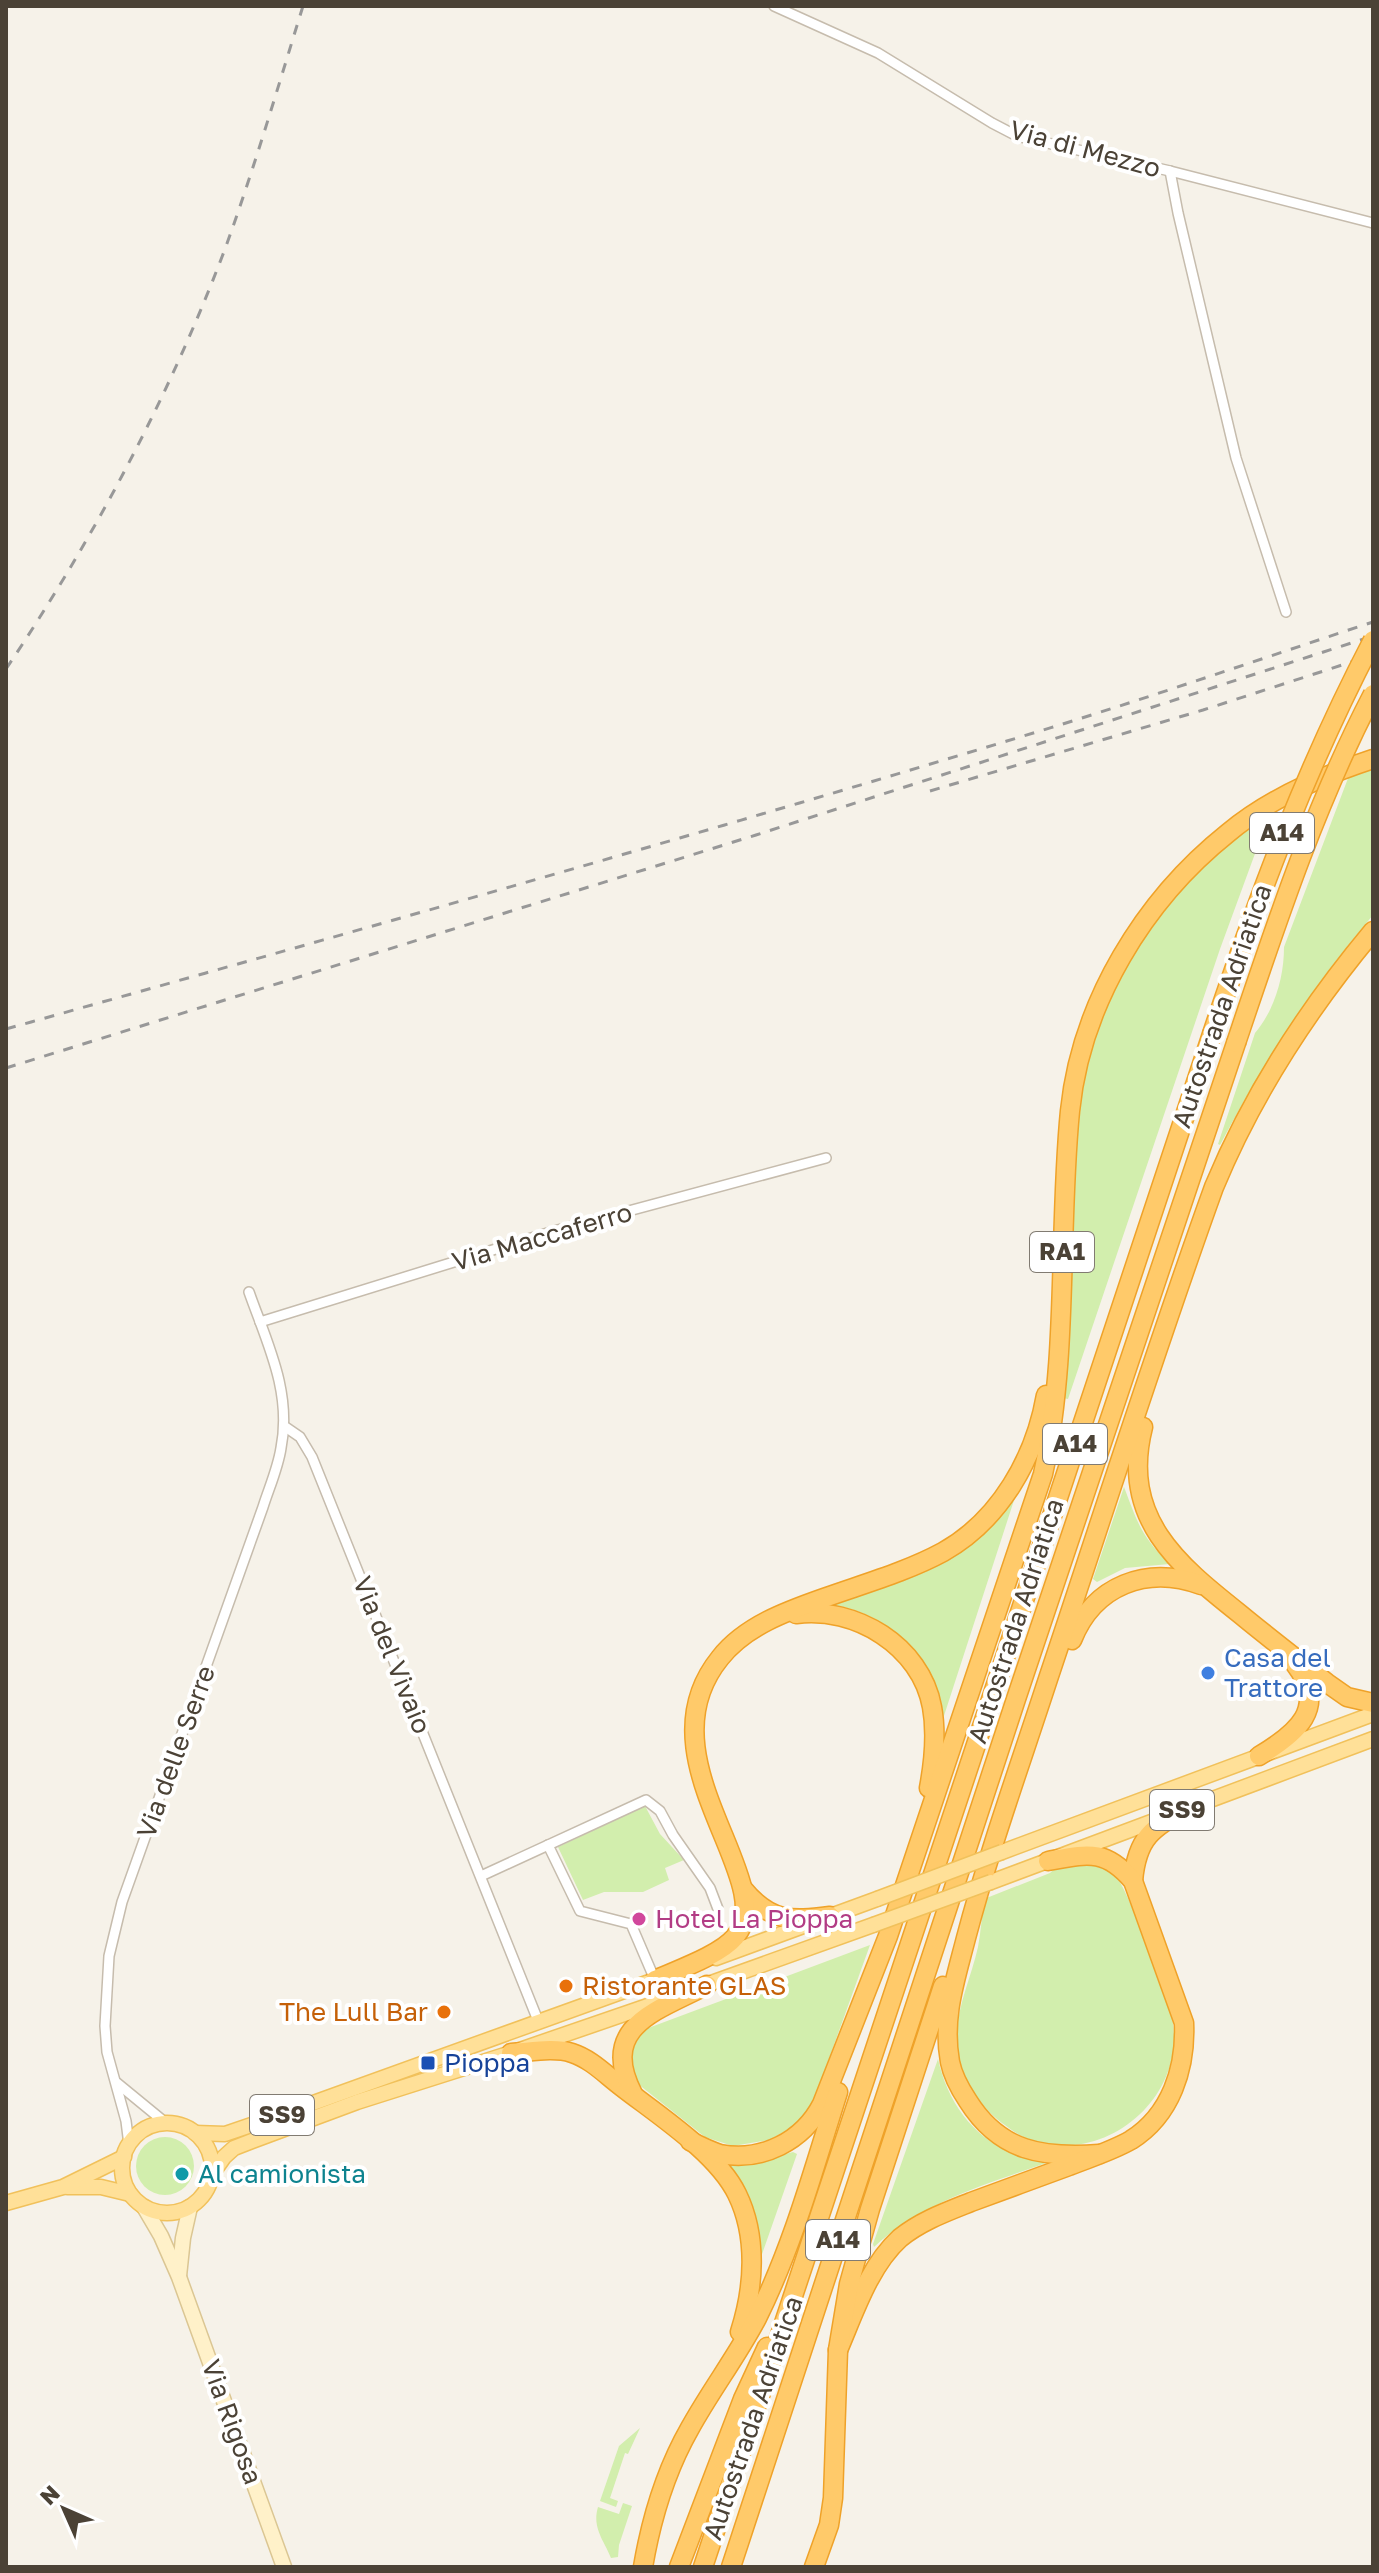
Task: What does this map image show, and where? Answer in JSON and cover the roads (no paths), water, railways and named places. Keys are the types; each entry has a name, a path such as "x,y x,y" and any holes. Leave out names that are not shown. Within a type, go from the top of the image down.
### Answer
{"highway":[{"name":"Autostrada Adriatica","path":"703,2567 1212,1034 1283,832 1308,771 1373,640"},
{"name":"Autostrada Adriatica","path":"731,2567 1236,1043 1306,842 1332,778 1373,694"},
{"name":"RA1","path":"643,2567 675,2457 689,2428 756,2319 795,2226 885,1945 1043,1474 1054,1426 1059,1367 1070,1108 1078,1068 1101,996 1136,932 1195,861 1229,831 1300,787 1373,759"},
{"path":"1099,2154 1052,2156 1018,2146 982,2120 955,2080 947,2042 949,2005 1002,1818 1214,1187 1245,1117 1302,1021 1373,931"},
{"path":"655,1980 718,1949 735,1937 745,1914 743,1888 697,1761 693,1726 703,1687 720,1658 741,1637 777,1617 930,1559 959,1542 982,1523 1003,1499 1031,1448 1043,1410 1063,1241"},
{"path":"1172,1309 1139,1442 1140,1485 1146,1510 1158,1536 1173,1556 1206,1587 1277,1644 1347,1697 1373,1703"},
{"path":"1002,1818 1077,1628 1089,1609 1117,1587 1147,1578 1182,1579 1206,1587"},
{"path":"777,1617 827,1613 871,1627 893,1642 923,1681 932,1705 935,1739 929,1790 913,1862"},
{"path":"1259,1756 1294,1734 1307,1712 1308,1687 1304,1676 1277,1644"},
{"path":"1133,1881 1136,1857 1146,1837 1190,1807"},
{"path":"838,2350 863,2292 884,2257 899,2240 920,2224 948,2211 1099,2154 1133,2138 1159,2115 1176,2084 1185,2046 1184,2023 1133,1881 1119,1865 1100,1856 1088,1854 1048,1861"},
{"path":"743,1888 757,1905 774,1915 789,1919 830,1916"},
{"path":"816,2561 829,2525 833,2498 838,2350 849,2284 870,2209 956,1948 975,1905"},
{"path":"690,2141 716,2153 759,2153 787,2143 809,2125 822,2104 885,1945"},
{"path":"634,2097 625,2078 621,2056 628,2033 642,2019 707,1985"},
{"path":"511,2053 569,2051 586,2060 690,2141 729,2182 738,2195 749,2233 751,2286 731,2362"},
{"path":"679,2567 743,2399 809,2253"},
{"path":"742,2567 761,2481"}],"main road":[{"name":"SS9","path":"167,2124 195,2133 225,2134 539,2023 1373,1714"},
{"name":"SS9","path":"190,2207 201,2199 212,2174 234,2148 357,2102 707,1985 1373,1739"},
{"path":"6,2203 63,2187 126,2151 145,2129 167,2124"},
{"path":"195,2133 209,2151 212,2174"},
{"path":"126,2151 124,2183 130,2194 144,2207 167,2213 190,2207"},
{"path":"63,2187 101,2187 130,2194"},
{"name":"Via Rigosa","path":"144,2207 179,2277 284,2567"},
{"name":"Via Rigosa","path":"179,2277 190,2207"}],"street":[{"name":"Via di Mezzo","path":"774,6 878,53 1017,136 1373,223"},
{"path":"1170,171 1236,458 1286,612"},
{"name":"Via Maccaferro","path":"260,1322 554,1231 826,1158"},
{"path":"249,1292 280,1380 284,1426"},
{"name":"Via del Vivaio","path":"284,1426 300,1437 312,1457 539,2023"},
{"name":"Via delle Serre","path":"126,2151 105,2026 106,1976 112,1936 278,1463 284,1426"},
{"path":"481,1876 646,1800 660,1811 710,1888 718,1909"},
{"path":"548,1845 580,1911 631,1924 655,1980"},
{"path":"117,2083 167,2124"}],"railway":[{"path":"6,669 99,518 180,359 236,219 303,6"},
{"path":"6,1029 531,881 923,766 1373,622"},
{"path":"6,1068 756,835 1373,636"},
{"path":"930,791 1203,710 1373,655"}],"place":[{"name":"Casa del Trattore","path":"1208,1673"},
{"name":"Hotel La Pioppa","path":"639,1919"},
{"name":"Ristorante GLAS","path":"566,1986"},
{"name":"The Lull Bar","path":"444,2012"},
{"name":"Pioppa","path":"428,2063"},
{"name":"Al camionista","path":"182,2174"}]}
